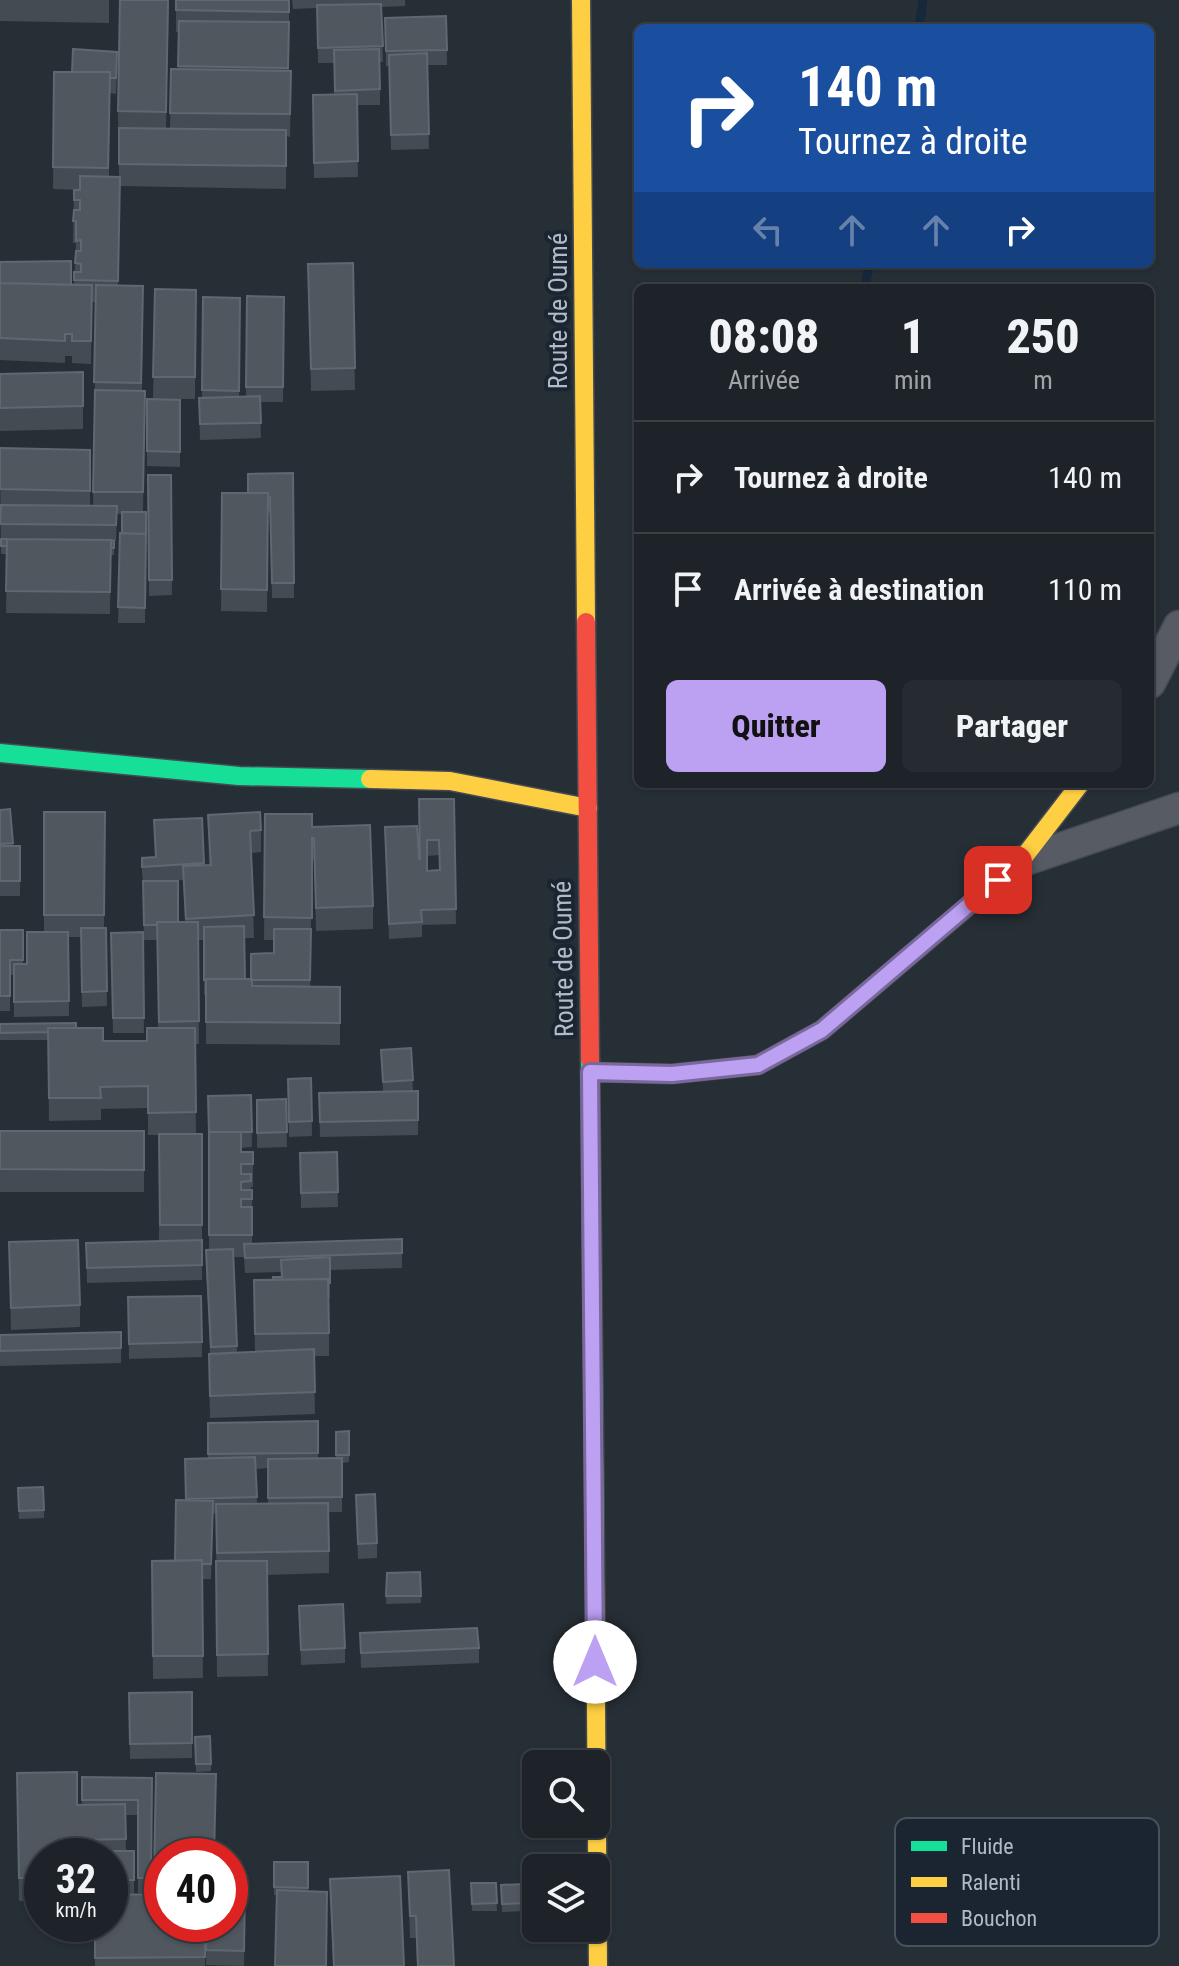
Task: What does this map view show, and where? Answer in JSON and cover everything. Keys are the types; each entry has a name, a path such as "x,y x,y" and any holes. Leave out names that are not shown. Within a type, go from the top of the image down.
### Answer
{"street":[{"name":"Route de Oumé","path":"581,0 598,1966"},
{"path":"1154,675 1179,626"},
{"path":"0,753 239,776 450,781 588,808"},
{"path":"590,1072 672,1074 758,1065 822,1030 1020,862 1077,788"},
{"path":"1020,862 1179,808"}],"building":[{"path":"120,0 168,0 166,112 118,111"},
{"path":"176,0 289,0 289,12 176,10"},
{"path":"381,4 383,46 318,48 317,5"},
{"path":"446,16 447,50 386,51 385,18"},
{"path":"179,21 289,22 288,68 178,66"},
{"path":"73,49 117,52 116,78 110,78 110,72 72,72"},
{"path":"379,49 380,89 335,91 334,50"},
{"path":"427,53 429,134 391,135 389,55"},
{"path":"171,69 291,71 290,114 170,113"},
{"path":"54,72 110,72 108,168 53,167"},
{"path":"357,94 358,161 314,163 313,95"},
{"path":"119,128 286,130 286,166 119,164"},
{"path":"80,176 120,177 118,281 74,280 74,272 81,272 81,264 75,263 76,251 81,251 81,240 76,241 76,221 73,221 74,210 80,210 80,200 74,200 74,190 80,190"},
{"path":"71,261 71,285 0,283 0,262"},
{"path":"353,263 355,368 311,369 308,264"},
{"path":"0,283 92,285 91,341 72,341 72,334 65,334 65,341 0,338"},
{"path":"96,285 143,286 141,383 94,382"},
{"path":"155,289 196,290 195,377 153,377"},
{"path":"247,296 284,297 283,387 246,387"},
{"path":"203,297 240,298 239,391 202,390"},
{"path":"83,372 83,406 0,408 0,374"},
{"path":"95,390 145,391 143,492 93,492"},
{"path":"260,396 261,423 200,424 199,398"},
{"path":"147,399 180,400 180,452 147,451"},
{"path":"0,448 90,450 90,491 0,489"},
{"path":"293,473 294,583 272,583 270,497 268,493 248,493 248,474"},
{"path":"148,475 171,475 172,580 149,580"},
{"path":"222,493 268,493 267,590 221,589"},
{"path":"1,505 117,506 116,525 0,524"},
{"path":"122,512 146,512 146,534 122,533"},
{"path":"120,533 146,534 145,608 118,607"},
{"path":"1,539 7,539 7,546 1,546"},
{"path":"7,539 111,540 110,592 6,591"},
{"path":"419,799 454,799 456,909 421,910 422,922 389,924 385,827 417,826 420,859","holes":["427,840 439,840 440,870 427,871"]},
{"path":"10,809 13,843 0,844 0,810"},
{"path":"44,812 105,812 104,915 44,915"},
{"path":"260,812 261,830 250,831 254,915 186,919 183,866 211,865 208,815"},
{"path":"265,814 312,814 312,827 370,825 373,906 316,908 312,838 312,918 264,917"},
{"path":"202,818 204,863 142,867 142,858 156,857 154,820"},
{"path":"0,846 20,846 20,881 0,881"},
{"path":"143,881 178,881 178,922 144,925"},
{"path":"157,922 198,922 199,1021 159,1022"},
{"path":"244,926 245,979 204,980 204,927"},
{"path":"81,928 106,928 107,991 82,992"},
{"path":"274,929 311,929 310,980 251,980 251,954 274,953"},
{"path":"0,930 23,930 23,960 10,960 10,996 0,996"},
{"path":"27,932 68,932 69,1001 14,1002 14,964 27,964"},
{"path":"143,932 144,1018 113,1018 111,933"},
{"path":"206,979 252,979 252,986 340,987 340,1023 206,1022"},
{"path":"76,1023 76,1028 48,1028 48,1032 0,1033 0,1024"},
{"path":"48,1028 103,1028 103,1041 147,1041 147,1028 195,1028 196,1112 148,1113 148,1086 100,1087 101,1098 49,1098"},
{"path":"411,1048 413,1080 383,1082 381,1050"},
{"path":"311,1078 312,1121 289,1122 288,1079"},
{"path":"418,1091 418,1120 320,1122 319,1093"},
{"path":"251,1095 252,1132 209,1132 208,1096"},
{"path":"286,1099 287,1132 257,1133 257,1100"},
{"path":"0,1131 144,1131 144,1170 0,1169"},
{"path":"209,1132 241,1132 241,1152 253,1152 253,1164 241,1164 241,1174 251,1174 251,1181 241,1182 241,1190 252,1190 252,1199 241,1199 241,1207 252,1207 252,1235 209,1235"},
{"path":"159,1134 202,1134 202,1225 160,1225"},
{"path":"337,1152 338,1192 301,1193 300,1153"},
{"path":"402,1239 402,1253 245,1258 244,1244"},
{"path":"78,1240 80,1305 11,1308 9,1242"},
{"path":"202,1240 202,1265 87,1268 86,1243"},
{"path":"233,1249 237,1346 211,1347 206,1250"},
{"path":"330,1257 330,1283 328,1279 273,1280 273,1277 282,1277 281,1260"},
{"path":"328,1279 329,1333 255,1334 254,1280"},
{"path":"201,1296 202,1342 129,1344 128,1297"},
{"path":"121,1332 121,1348 0,1351 0,1335"},
{"path":"314,1349 315,1392 210,1396 209,1354"},
{"path":"318,1421 318,1453 208,1454 208,1423"},
{"path":"349,1431 349,1455 336,1455 336,1432"},
{"path":"255,1457 257,1497 186,1499 185,1459"},
{"path":"342,1458 342,1497 268,1498 268,1459"},
{"path":"43,1487 44,1510 19,1511 18,1488"},
{"path":"375,1494 377,1543 358,1544 356,1495"},
{"path":"176,1500 213,1501 211,1564 202,1564 202,1560 175,1561"},
{"path":"328,1503 329,1551 217,1553 216,1504"},
{"path":"202,1560 203,1656 153,1656 152,1561"},
{"path":"216,1561 267,1561 268,1654 217,1655"},
{"path":"420,1572 421,1596 386,1596 387,1573"},
{"path":"343,1604 345,1648 301,1650 299,1606"},
{"path":"477,1628 479,1648 361,1653 360,1633"},
{"path":"192,1692 192,1743 130,1744 129,1693"},
{"path":"210,1736 211,1764 196,1764 195,1737"},
{"path":"77,1772 77,1805 125,1804 126,1838 24,1838 24,1878 19,1878 17,1773"},
{"path":"156,1773 216,1774 214,1838 155,1838"},
{"path":"82,1777 152,1778 151,1838 144,1838 144,1878 138,1878 138,1800 82,1800"},
{"path":"128,1851 134,1851 134,1880 128,1880"},
{"path":"274,1862 308,1862 308,1888 274,1887"},
{"path":"449,1870 454,1966 418,1966 416,1916 410,1916 408,1872"},
{"path":"400,1876 404,1966 334,1966 330,1879"},
{"path":"471,1883 496,1883 497,1903 472,1904"},
{"path":"522,1884 522,1903 502,1904 501,1885"},
{"path":"277,1890 327,1892 326,1966 275,1966"},
{"path":"144,1894 144,1942 205,1942 205,1957 95,1958 95,1942 128,1942 128,1895"},
{"path":"206,1942 244,1942 244,1951 206,1950"}],"waterway":[{"path":"920,24 923,0"},
{"path":"866,284 868,268"}],"traffic: fast":[{"path":"0,753 239,776 370,779"},
{"path":"590,1060 594,1450"}],"traffic: slow":[{"path":"581,0 586,622"},
{"path":"370,779 450,781 588,808"},
{"path":"590,1072 672,1074 758,1065 822,1030 1020,862 1077,788"},
{"path":"594,1450 598,1966"}],"traffic: jam":[{"path":"586,622 590,1060"}],"route":[{"path":"595,1662 590,1072 672,1074 758,1065 822,1030 998,880"}]}
